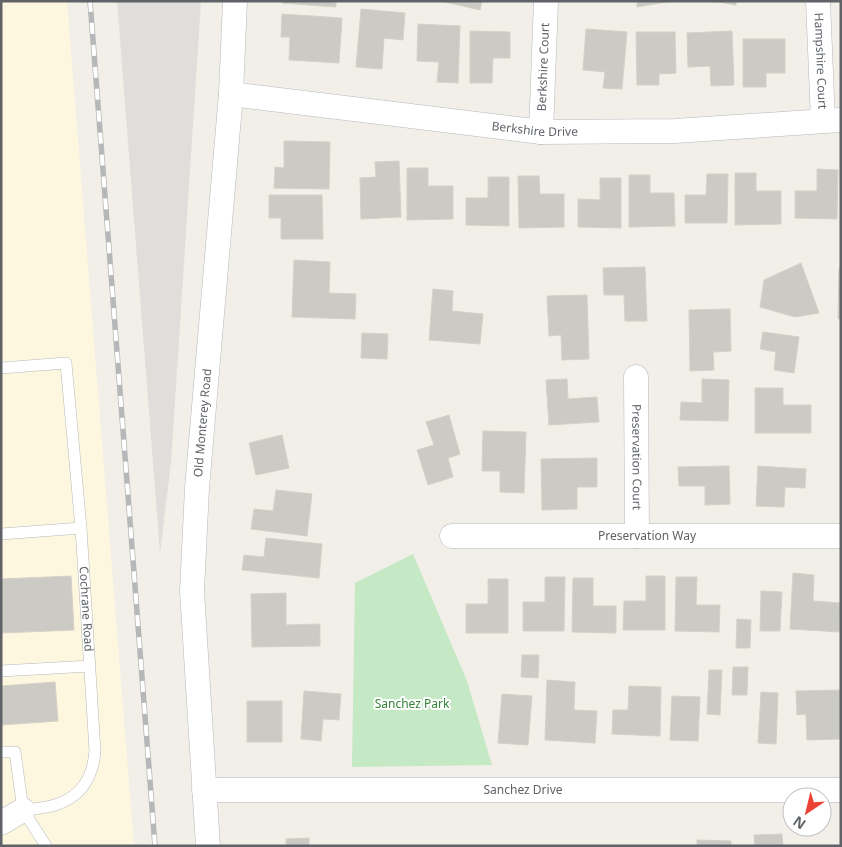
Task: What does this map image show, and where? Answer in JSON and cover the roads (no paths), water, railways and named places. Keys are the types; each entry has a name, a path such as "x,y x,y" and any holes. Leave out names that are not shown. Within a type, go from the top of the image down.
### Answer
{"street":[{"name":"Old Monterey Road","path":"208,846 192,591 197,488 231,94 235,1"},
{"name":"Berkshire Court","path":"541,132 546,1"},
{"name":"Hampshire Court","path":"818,1 832,121"},
{"name":"Berkshire Drive","path":"231,94 541,132 676,131 832,121"},
{"name":"Preservation Court","path":"636,377 637,536"},
{"name":"Preservation Way","path":"452,536 841,536"},
{"name":"Sanchez Drive","path":"204,790 841,790"},
{"name":"Cochrane Road","path":"1,823 12,808"}],"lane":[{"name":"Cochrane Road","path":"1,368 66,363 81,528 95,751 94,763 88,780 73,797 56,805 12,808"},
{"path":"1,534 81,528"},
{"path":"1,671 90,666"},
{"path":"1,752 15,752 12,808 46,846"}],"railway":[{"path":"90,1 155,846"}],"park label":[{"name":"Sanchez Park","path":"412,704"}]}
